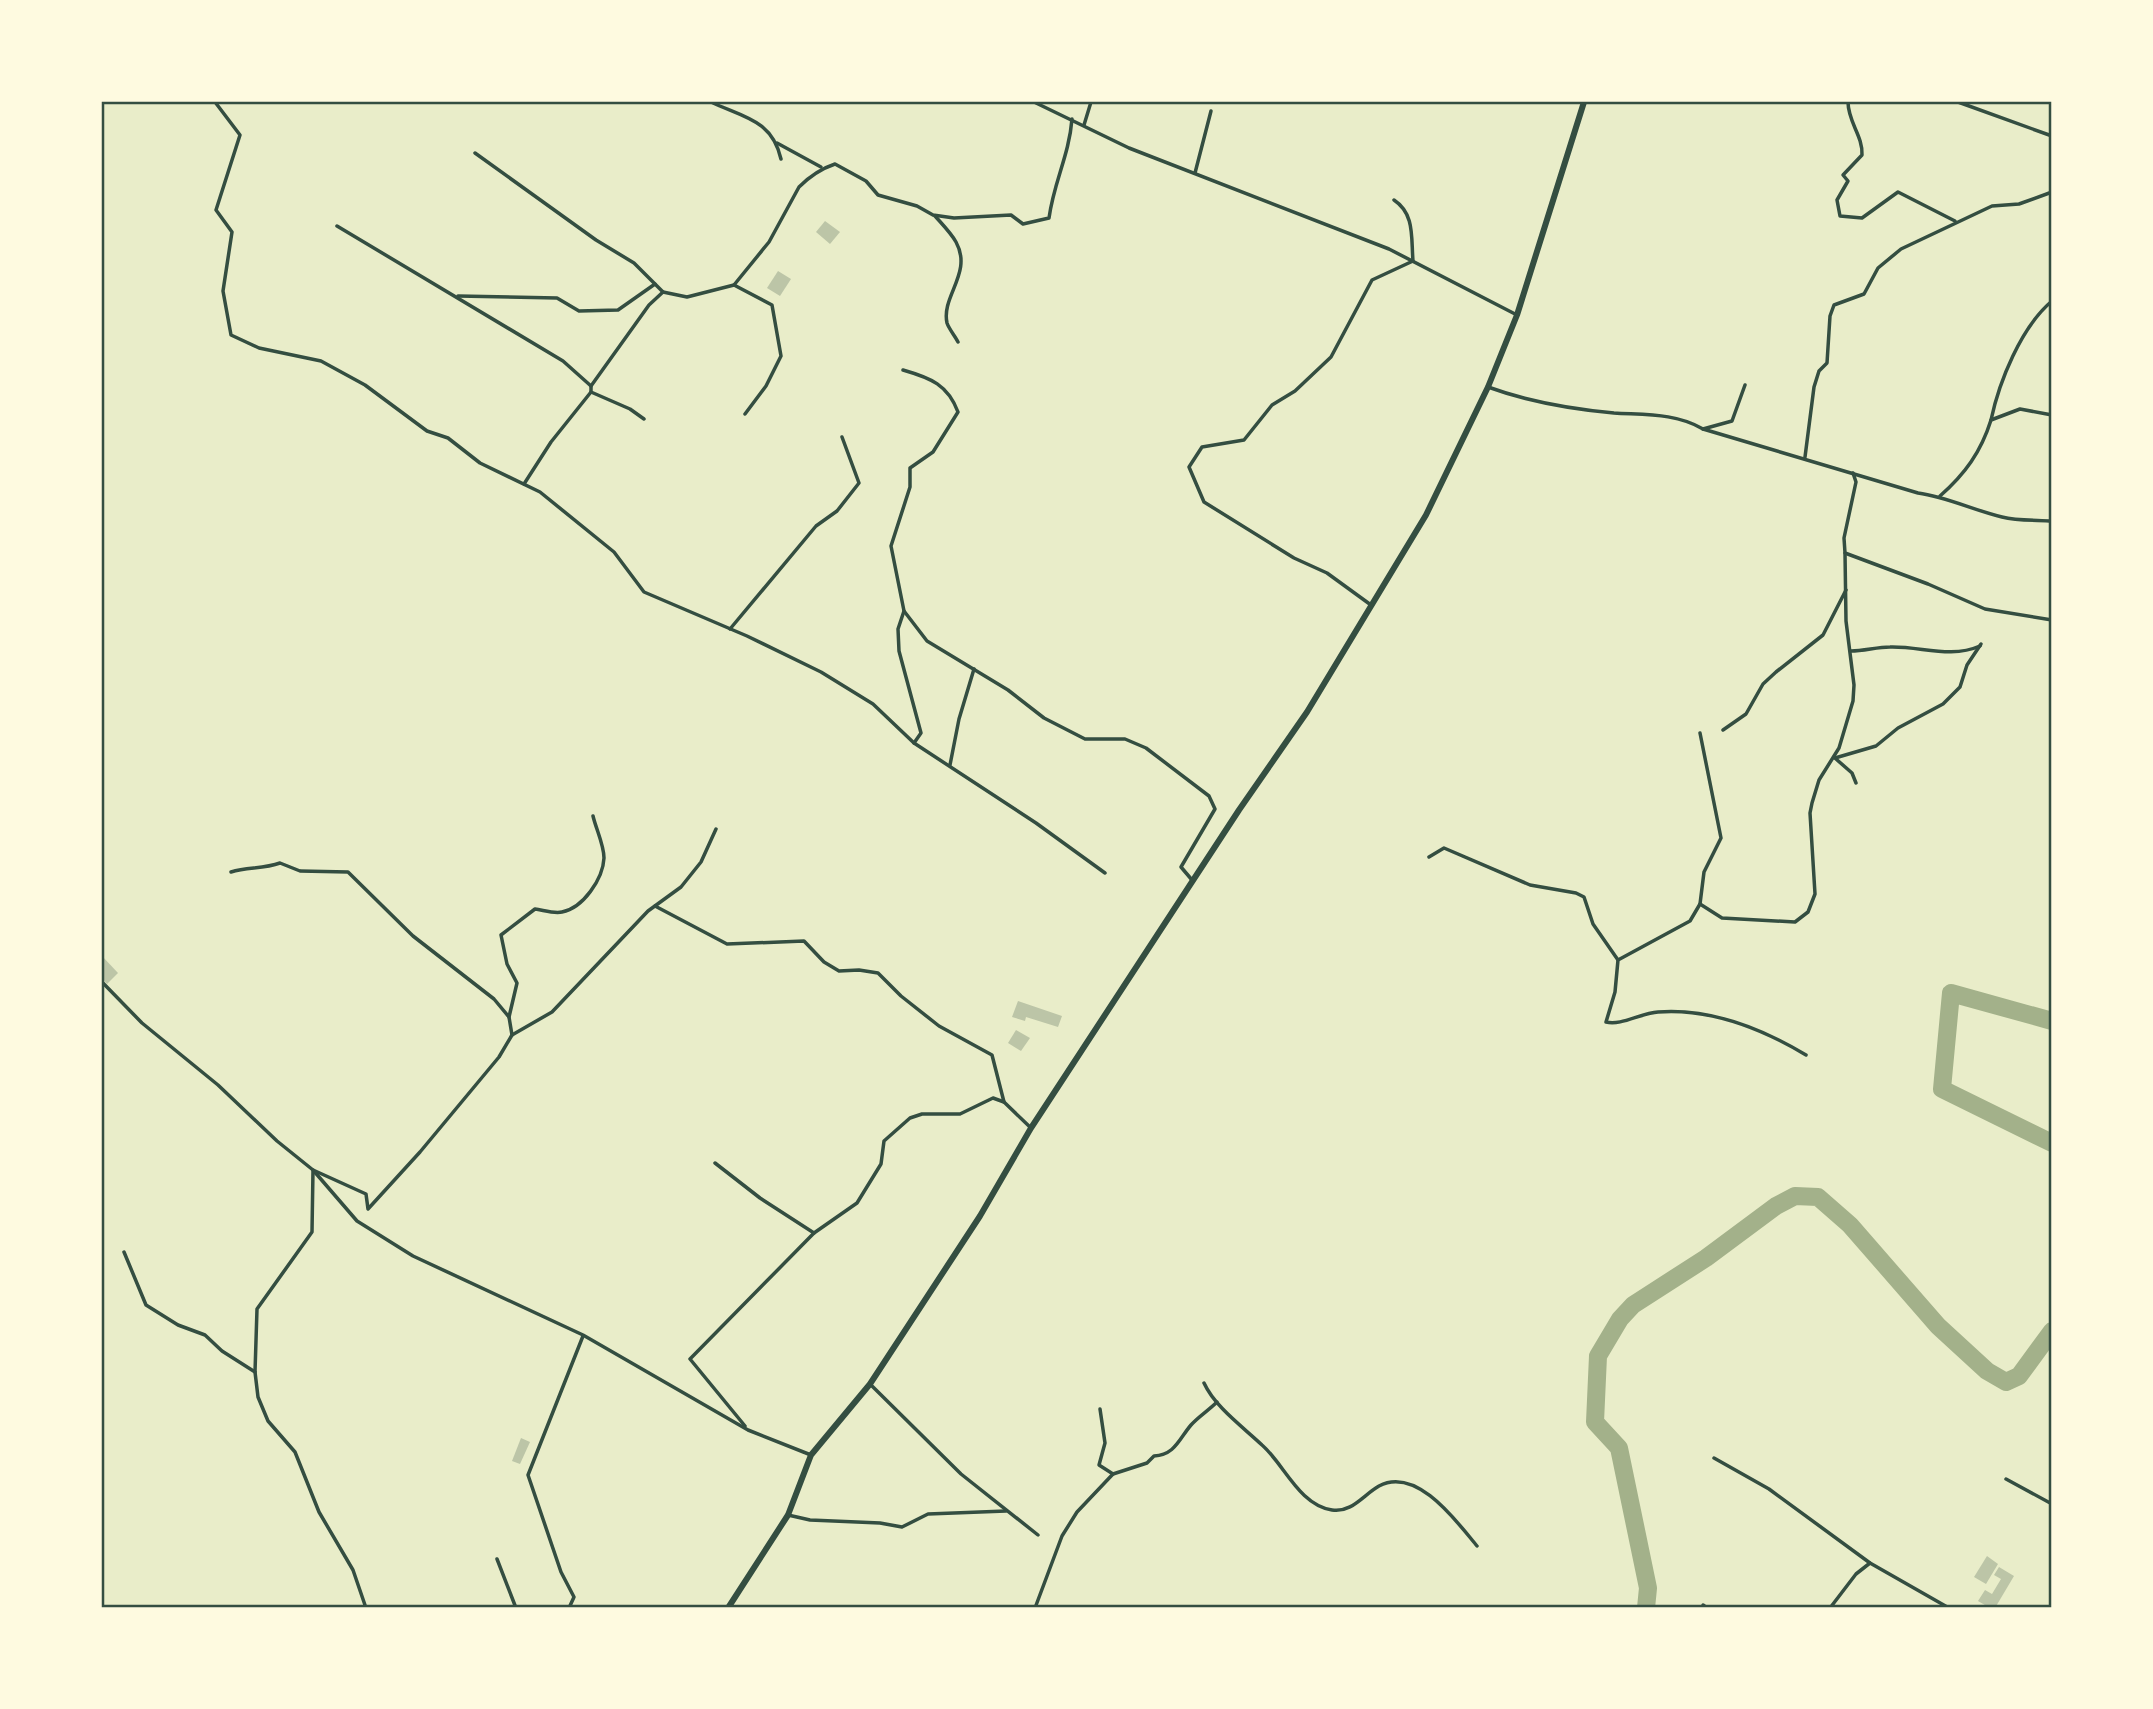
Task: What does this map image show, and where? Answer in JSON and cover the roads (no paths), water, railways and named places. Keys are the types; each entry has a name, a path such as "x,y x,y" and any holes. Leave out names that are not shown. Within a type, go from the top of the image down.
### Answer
{"main road":[{"path":"728,1608 788,1515 811,1455 870,1384 979,1216 1031,1128 1192,880 1307,712 1373,607 1426,515 1488,387 1517,315 1584,102"}],"street":[{"path":"215,102 240,135 216,210 232,232 223,291 231,335 259,348 321,361 365,385 427,430 449,438 480,463 524,484 572,515 614,552 644,592 821,672 873,704 914,743 1105,873"},
{"path":"710,102 761,123 777,142 822,168"},
{"path":"1034,102 1129,148 1389,249 1517,315"},
{"path":"1084,125 1091,102"},
{"path":"1848,102 1848,114 1863,143 1863,155 1843,175 1848,181 1837,200 1840,216 1861,218 1898,192 1955,221"},
{"path":"1958,102 2052,136"},
{"path":"1195,173 1211,111"},
{"path":"933,215 954,218 1011,215 1023,224 1049,218 1052,194 1070,150 1072,119"},
{"path":"777,142 781,159"},
{"path":"475,153 596,240 634,263 663,292 687,297 733,285 769,242 799,187 822,168 835,164 866,181 878,195 917,206 933,215 956,240 961,255 960,272 949,300 947,322 958,342"},
{"path":"1805,457 1814,387 1819,371 1826,363 1830,316 1834,305 1864,294 1878,268 1900,249 1992,206 2019,205 2052,192"},
{"path":"1394,200 1406,209 1410,221 1413,261"},
{"path":"337,226 563,361 591,389 631,409 644,419"},
{"path":"1373,607 1327,573 1294,558 1204,502 1189,467 1202,447 1244,440 1272,405 1295,390 1331,357 1351,323 1360,298 1372,280 1413,261"},
{"path":"456,296 527,295 557,298 579,311 618,310 655,284"},
{"path":"733,285 772,305 781,356 766,386 745,414"},
{"path":"524,484 649,305 663,292"},
{"path":"1940,496 1957,481 1982,447 2002,379 2038,313 2052,301"},
{"path":"904,370 931,378 951,393 958,412 933,452 910,468 910,487 891,546 904,611 927,641 974,668 1044,718 1085,739 1125,739 1146,748 1209,796 1215,810 1181,867 1192,880"},
{"path":"1703,429 1732,421 1745,386"},
{"path":"1488,387 1549,405 1656,414 1918,493 1940,496 1957,505 2005,518 2052,521"},
{"path":"1992,420 2020,409 2052,415"},
{"path":"730,629 816,526 837,511 859,483 842,438"},
{"path":"1700,904 1722,918 1795,922 1808,912 1815,894 1810,813 1819,780 1835,758 1853,701 1851,650 1846,621 1844,538 1855,493 1853,473"},
{"path":"1845,553 1985,609 2052,620"},
{"path":"1723,730 1746,714 1755,703 1763,684 1823,635 1847,588"},
{"path":"904,611 898,629 899,651 921,733 914,743"},
{"path":"1835,758 1876,747 1898,728 1944,704 1960,687 1967,665 1981,645 1959,652 1888,647 1873,651 1851,650"},
{"path":"950,765 959,719 974,668"},
{"path":"1618,960 1690,921 1700,904 1704,872 1721,838 1700,733"},
{"path":"1835,758 1846,765 1856,783"},
{"path":"512,1035 509,1017 517,983 507,964 501,935 535,909 561,913 575,907 593,887 601,874 604,857 593,816"},
{"path":"313,1170 366,1194 368,1209 420,1152 499,1057 512,1035 552,1012 601,957 622,941 655,906 681,887 701,862 716,830"},
{"path":"1429,857 1444,848 1530,885 1576,892 1584,897 1593,924 1618,960 1615,992 1606,1022 1615,1024 1639,1014 1662,1012 1718,1017 1765,1032 1806,1055"},
{"path":"231,872 249,867 261,870 280,863 300,871 348,872 413,936 494,999 509,1017"},
{"path":"655,906 727,944 804,941 824,962 839,971 878,973 901,996 939,1026 992,1055 1004,1102"},
{"path":"102,982 142,1023 218,1085 277,1141 313,1170 357,1221 413,1256 583,1335 748,1430 811,1455"},
{"path":"748,1430 690,1359 814,1233 857,1203 881,1164 884,1142 910,1118 922,1114 960,1114 992,1098 1004,1102 1031,1128"},
{"path":"715,1163 760,1198 814,1233"},
{"path":"313,1170 312,1232 257,1309 255,1372 258,1397 268,1421 295,1452 319,1512 353,1570 366,1608"},
{"path":"124,1252 146,1305 178,1325 205,1335 222,1351 255,1372"},
{"path":"569,1608 574,1597 561,1572 528,1475 583,1335"},
{"path":"1204,1383 1217,1402 1264,1446 1292,1482 1326,1508 1336,1510 1349,1507 1380,1486 1398,1482 1420,1489 1445,1507 1477,1546"},
{"path":"870,1384 961,1474 1038,1535"},
{"path":"1035,1608 1062,1536 1077,1512 1113,1474 1147,1463 1154,1456 1165,1456 1181,1442 1190,1426 1217,1402"},
{"path":"1100,1409 1105,1443 1100,1465 1113,1474"},
{"path":"1714,1458 1769,1489 1870,1563 1949,1608"},
{"path":"2006,1479 2052,1504"},
{"path":"788,1515 810,1520 880,1522 902,1527 928,1514 1007,1511"},
{"path":"497,1559 516,1608"},
{"path":"1830,1608 1856,1574 1870,1563"}],"waterway":[{"path":"2052,1021 1951,993 1942,1089 2052,1143"},
{"path":"1646,1608 1648,1588 1619,1448 1595,1422 1598,1356 1620,1319 1633,1305 1706,1258 1776,1206 1795,1196 1818,1197 1850,1225 1938,1326 1987,1371 2006,1382 2019,1376 2052,1331"}]}
